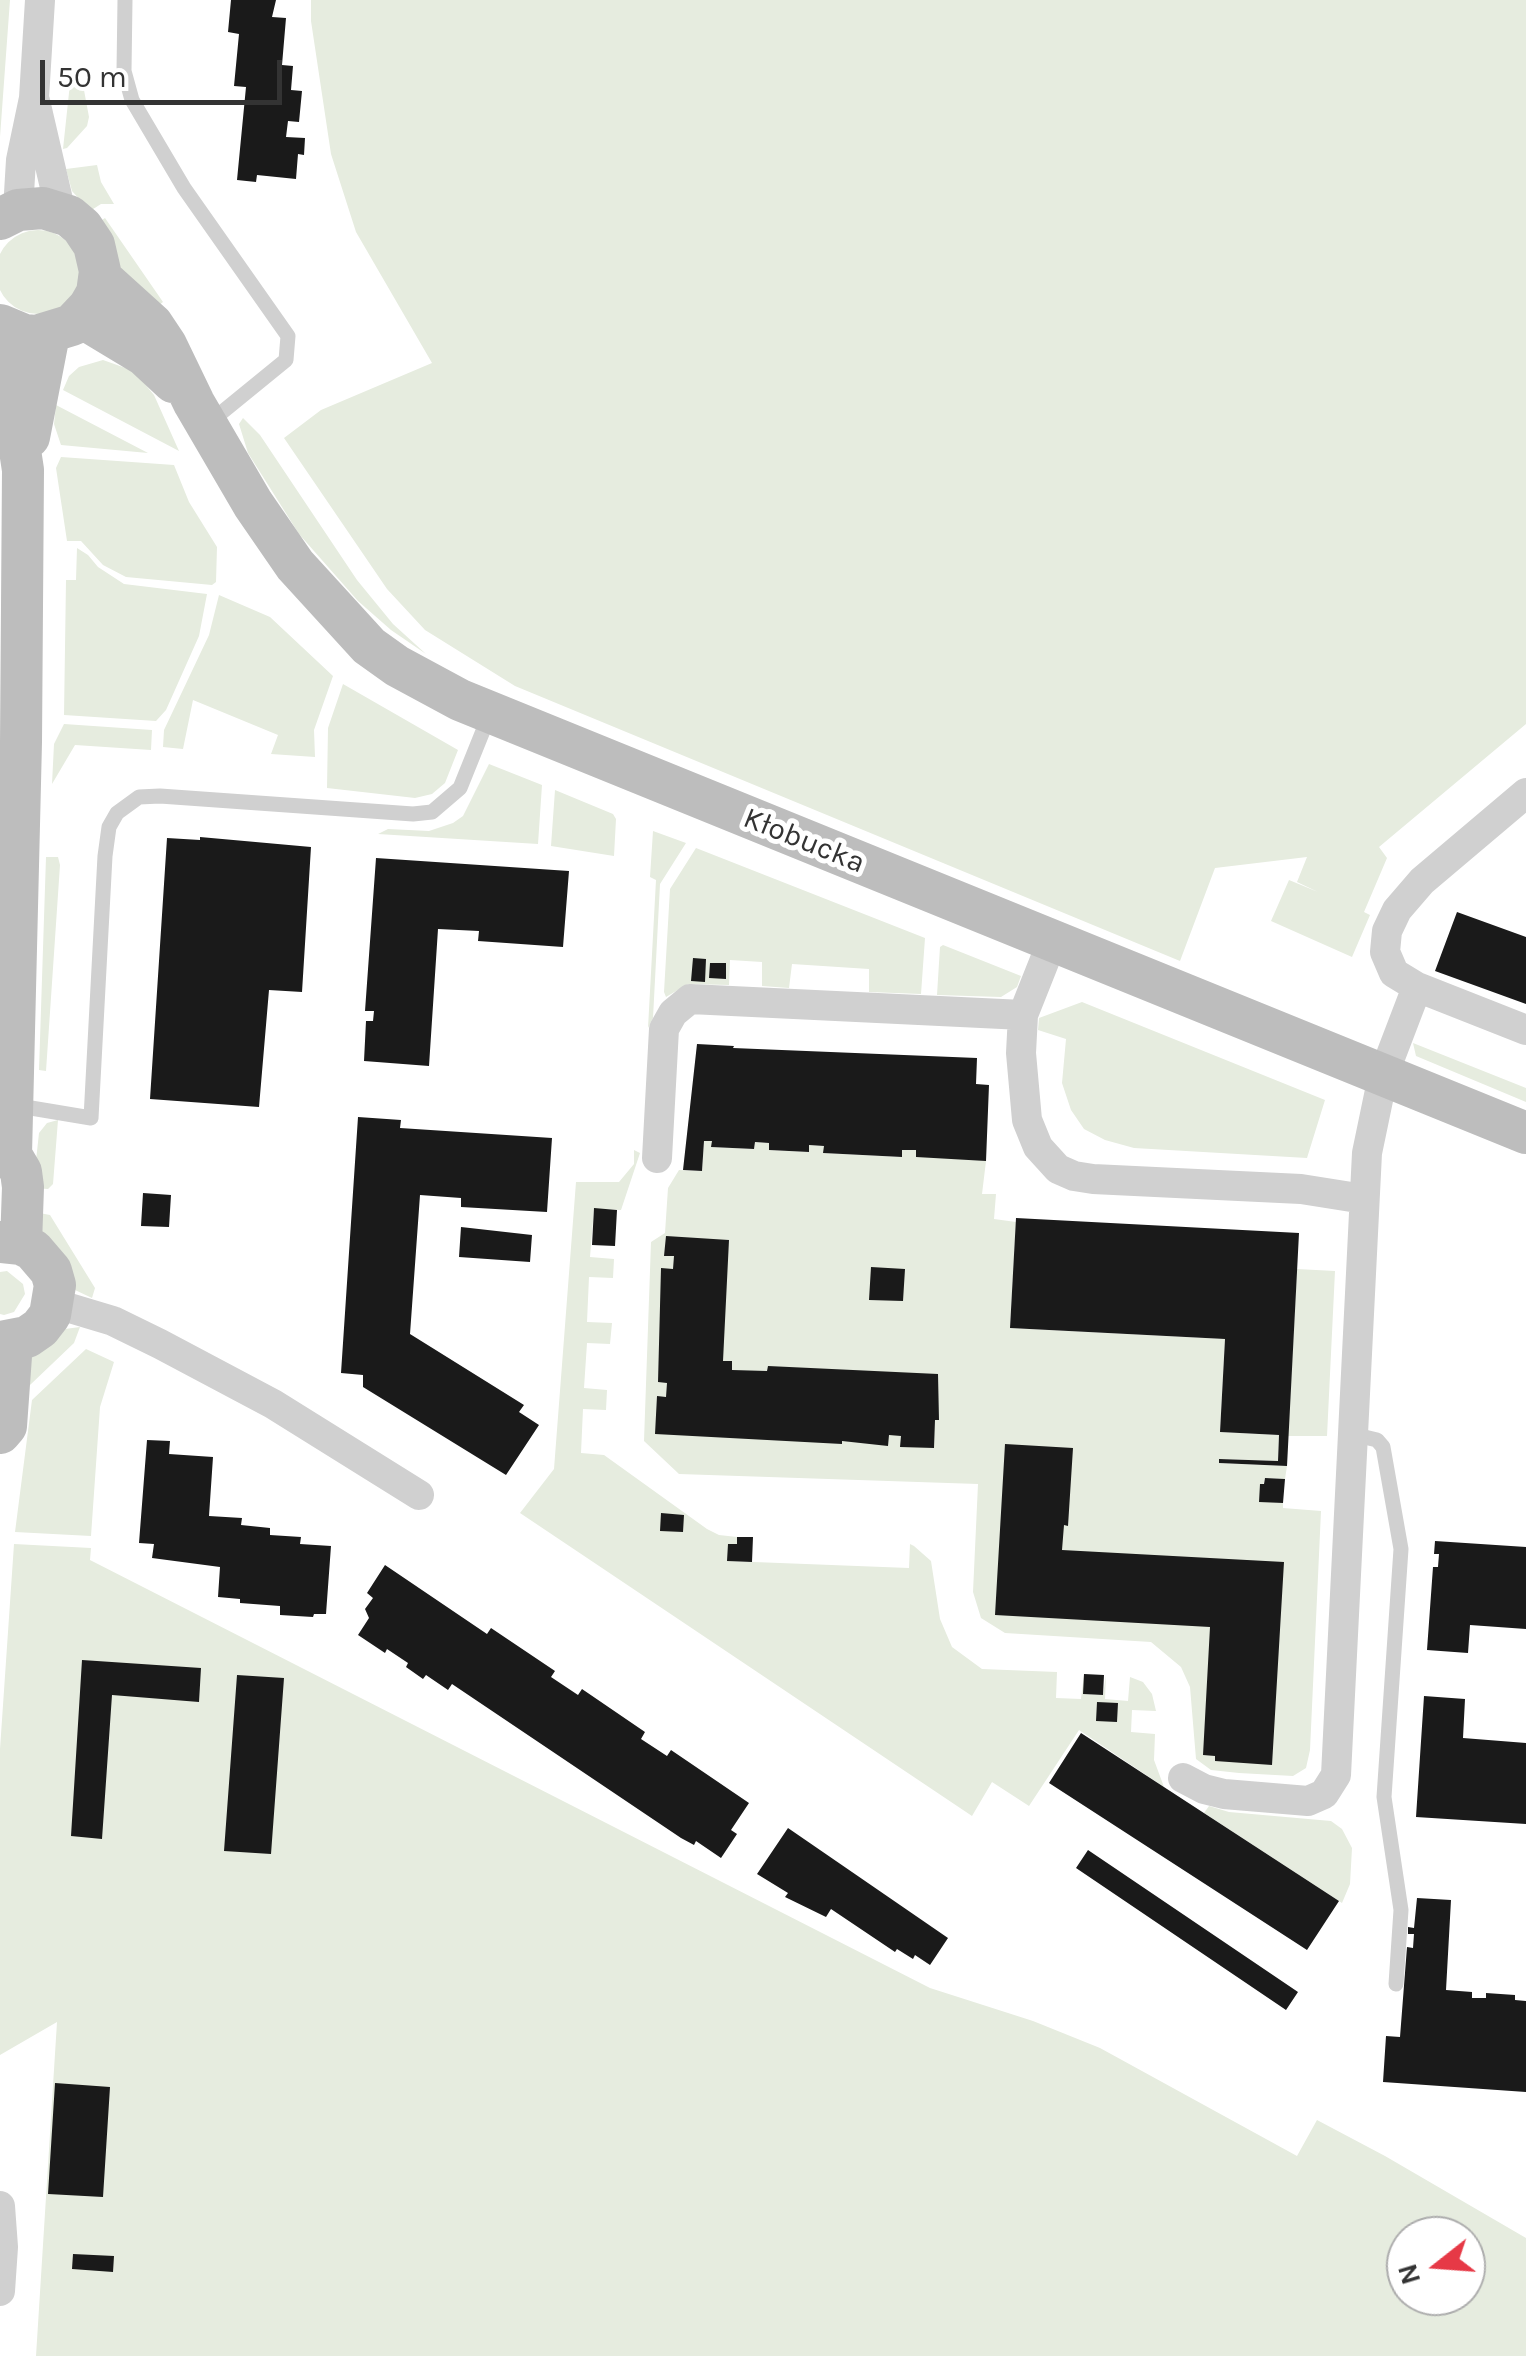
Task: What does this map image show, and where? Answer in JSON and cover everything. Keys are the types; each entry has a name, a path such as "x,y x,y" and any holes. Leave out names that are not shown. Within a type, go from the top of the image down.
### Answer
{"street":[{"path":"23,470 65,326 96,293 100,277 98,257 88,234 61,213 44,208 9,214 34,98 40,0"},
{"path":"34,98 61,213"},
{"name":"Kłobucka","path":"100,277 152,324 272,534 330,605 369,646 397,666 490,712 1526,1134"},
{"path":"0,1432 6,1426 6,1342 27,1337 40,1328 53,1303 55,1285 51,1272 33,1250 10,1243 21,1172 6,1162 12,1105 21,742 23,470 3,327 24,335 65,326"},
{"name":"Kłobucka","path":"65,326 144,355 201,414"},
{"path":"1526,793 1422,881 1397,910 1385,952 1394,973 1417,987 1526,1030"},
{"path":"1052,942 1023,1015 1021,1053 1027,1120 1038,1147 1058,1169 1093,1178 1301,1188 1364,1199"},
{"path":"1183,1778 1224,1794 1308,1801 1330,1788 1336,1775 1367,1153 1383,1076 1417,987"},
{"path":"656,1158 664,1029 673,1014 690,1000 1023,1015"},
{"path":"53,1303 113,1321 160,1344 273,1404 420,1495"},
{"path":"0,2206 0,2290"}],"lane":[{"path":"125,0 124,71 132,100 184,188 288,336 286,360 201,414"},
{"path":"12,1105 91,1118 104,856 109,827 117,813 139,797 160,796 413,814 432,812 460,788 490,712"},
{"path":"1352,1434 1377,1440 1383,1446 1401,1549 1384,1796 1401,1910 1396,1984"}],"shaded area":[{"path":"0,0 10,0 0,137"},
{"path":"311,0 1526,0 1526,724 1379,847 1387,858 1364,912 1370,915 1352,957 1271,921 1289,880 1318,892 1297,882 1307,857 1215,868 1180,961 515,686 425,630 387,589 284,438 321,410 432,363 356,232 331,154"},
{"path":"71,74 81,74 89,117 87,126 63,149"},
{"path":"97,165 101,182 114,204 101,204 90,211 72,191 66,169"},
{"path":"105,218 163,302 155,308 123,275 102,220"},
{"path":"38,230 61,237 73,249 80,272 73,295 61,307 38,314 15,307 3,295 -4,272 3,249 15,237"},
{"path":"103,360 134,371 154,395 179,451 63,390 69,376 79,367"},
{"path":"56,405 148,453 61,445 54,424"},
{"path":"243,418 260,435 357,580 393,624 426,654 358,601 299,534 248,453 239,424"},
{"path":"61,457 174,465 189,502 217,547 216,582 212,585 126,577 103,565 81,541 67,541 56,468"},
{"path":"77,548 124,584 207,594 199,636 166,710 156,721 64,715 66,580 76,580"},
{"path":"219,595 270,617 333,676 314,730 315,757 271,754 278,735 193,700 183,749 163,747 164,730 209,635"},
{"path":"343,684 458,750 445,783 432,794 415,798 327,788 328,728"},
{"path":"64,724 152,730 151,750 75,745 52,784 54,744"},
{"path":"489,764 542,785 538,844 378,834 388,829 429,831 453,823 463,816"},
{"path":"555,790 613,814 614,856 551,846"},
{"path":"653,831 686,843 660,884 653,1018 648,1028 656,880 650,877"},
{"path":"696,848 925,938 921,994 869,992 869,969 792,964 789,988 762,986 762,962 730,960 729,985 688,984 666,997 670,889"},
{"path":"46,857 58,857 60,865 46,1071 39,1070"},
{"path":"943,945 1021,976 1017,987 1001,997 937,995"},
{"path":"1082,1002 1325,1100 1307,1158 1134,1148 1084,1129 1071,1110 1062,1083 1066,1039 1038,1030 1039,1018"},
{"path":"1413,1043 1526,1088 1526,1102 1416,1056"},
{"path":"58,1120 53,1184 48,1189 33,1188 39,1133 47,1123"},
{"path":"704,1141 712,1141 712,1147 754,1149 755,1142 769,1143 769,1150 808,1152 809,1145 824,1146 824,1153 901,1157 902,1150 916,1150 986,1161 982,1194 996,1194 994,1219 1016,1222 1010,1328 1225,1339 1220,1432 1279,1435 1278,1461 1220,1459 1219,1463 1287,1466 1285,1479 1265,1478 1259,1501 1283,1503 1283,1508 1321,1511 1306,1768 1293,1776 1239,1773 1211,1770 1196,1759 1190,1687 1181,1667 1151,1642 1005,1633 981,1618 973,1592 978,1484 679,1474 644,1441 651,1242 665,1233 668,1188 679,1170 702,1171"},
{"path":"634,1150 640,1153 621,1210 594,1209 590,1257 614,1259 613,1278 589,1277 587,1322 612,1323 610,1344 587,1343 584,1388 607,1390 606,1410 583,1409 581,1453 604,1455 707,1529 737,1537 737,1544 728,1544 728,1561 909,1568 910,1544 914,1546 931,1561 940,1619 952,1647 982,1669 1057,1672 1056,1698 1081,1699 1084,1674 1084,1694 1103,1695 1106,1675 1105,1699 1128,1701 1130,1677 1143,1682 1152,1694 1156,1711 1132,1710 1131,1732 1155,1734 1154,1760 1164,1787 1079,1730 1029,1806 992,1782 972,1816 520,1513 554,1469 576,1182 619,1182 634,1164"},
{"path":"29,1211 50,1215 95,1288 92,1298 75,1290"},
{"path":"1297,1269 1335,1271 1327,1436 1288,1436"},
{"path":"7,1271 23,1284 25,1294 14,1312 4,1315 0,1314 0,1272"},
{"path":"80,1327 74,1343 30,1385 26,1361 65,1329"},
{"path":"86,1349 114,1362 100,1407 91,1536 15,1532 32,1400"},
{"path":"14,1544 91,1548 90,1560 930,1988 1033,2021 1100,2048 1297,2156 1317,2120 1385,2156 1526,2238 1526,2356 36,2356 57,2022 0,2055 0,1749"},
{"path":"1209,1806 1229,1812 1331,1821 1342,1829 1352,1848 1350,1884 1342,1903 1204,1813"}],"building":[{"path":"231,0 276,0 272,17 286,18 282,65 293,66 291,90 302,91 299,122 288,121 286,137 305,138 304,155 298,154 296,179 257,175 256,182 237,180 246,87 234,86 239,34 228,32"},
{"path":"200,837 311,847 302,992 269,990 259,1107 150,1099 167,838"},
{"path":"376,858 569,871 563,947 478,941 479,931 438,929 429,1066 364,1061 366,1021 373,1021 374,1011 365,1011"},
{"path":"1457,912 1526,937 1526,1004 1435,971"},
{"path":"693,958 706,959 705,982 691,981"},
{"path":"710,963 726,963 726,979 709,978"},
{"path":"697,1044 977,1058 976,1084 989,1085 986,1161 916,1157 916,1150 902,1150 902,1157 823,1153 824,1146 809,1145 809,1152 769,1150 769,1143 755,1142 754,1149 711,1147 712,1141 704,1141 702,1171 683,1170"},
{"path":"358,1117 401,1120 400,1128 552,1138 547,1212 461,1207 461,1198 420,1195 410,1334 524,1405 519,1412 539,1425 506,1475 363,1387 363,1375 341,1373"},
{"path":"143,1193 171,1195 169,1227 141,1226"},
{"path":"594,1208 617,1210 615,1246 592,1245"},
{"path":"1016,1218 1299,1233 1287,1466 1219,1463 1219,1459 1278,1461 1279,1435 1220,1432 1225,1339 1010,1328"},
{"path":"461,1227 532,1235 530,1262 459,1257"},
{"path":"666,1236 729,1240 723,1361 732,1361 732,1370 767,1371 768,1366 938,1374 939,1420 935,1420 934,1448 900,1447 901,1436 889,1435 888,1446 655,1434 657,1396 666,1397 667,1383 658,1382 661,1268 673,1269 674,1256 664,1256"},
{"path":"871,1267 905,1269 903,1301 869,1300"},
{"path":"147,1440 170,1441 169,1454 213,1457 209,1516 242,1518 241,1525 270,1528 270,1535 301,1537 300,1544 331,1546 326,1614 280,1615 280,1606 218,1597 220,1567 152,1558 154,1544 139,1543"},
{"path":"1005,1444 1073,1448 1068,1526 1064,1525 1062,1550 1284,1562 1272,1765 1215,1761 1215,1756 1203,1755 1210,1627 995,1615"},
{"path":"1265,1478 1285,1479 1283,1503 1259,1502 1260,1484 1264,1484"},
{"path":"661,1513 684,1515 683,1532 660,1531"},
{"path":"737,1537 753,1537 752,1562 727,1561 728,1544 737,1544"},
{"path":"1435,1541 1526,1547 1526,1629 1470,1625 1468,1653 1427,1650 1433,1567 1438,1567 1439,1554 1434,1554"},
{"path":"385,1565 487,1634 491,1628 555,1671 551,1677 578,1695 582,1689 645,1732 641,1739 667,1756 671,1750 749,1803 731,1830 737,1834 721,1858 696,1841 694,1845 681,1838 452,1684 448,1690 426,1675 423,1679 406,1667 408,1663 358,1635 369,1618 365,1609 373,1598 367,1593"},
{"path":"82,1660 201,1668 199,1702 112,1695 102,1839 71,1836"},
{"path":"1084,1674 1104,1675 1103,1695 1083,1694"},
{"path":"237,1675 284,1678 271,1854 224,1851"},
{"path":"1424,1696 1465,1699 1463,1738 1526,1743 1526,1824 1416,1817"},
{"path":"1097,1702 1118,1703 1117,1722 1096,1721"},
{"path":"1081,1733 1339,1901 1307,1950 1049,1783"},
{"path":"788,1828 948,1938 930,1965 915,1955 913,1959 897,1949 895,1952 831,1909 826,1917 785,1897 788,1893 757,1874"},
{"path":"1088,1850 1298,1992 1286,2010 1076,1868"},
{"path":"1417,1898 1451,1900 1446,1990 1472,1992 1472,1998 1486,1998 1486,1993 1515,1995 1515,2000 1526,2001 1526,2092 1383,2082 1386,2036 1400,2037 1407,1947 1413,1948 1414,1934 1408,1934 1408,1927 1414,1928"},
{"path":"55,2083 110,2087 103,2197 48,2194"},
{"path":"73,2254 114,2256 113,2272 72,2269"}]}
